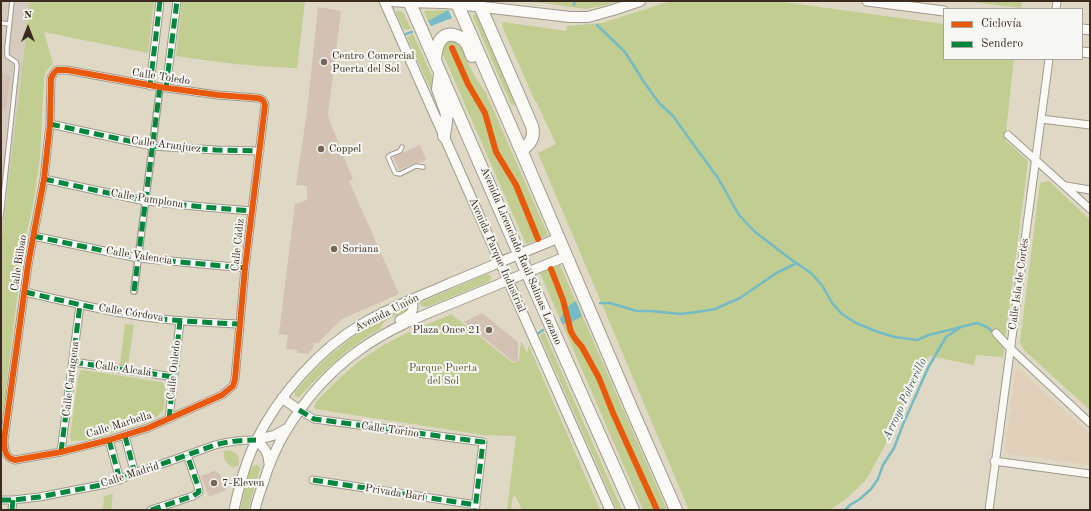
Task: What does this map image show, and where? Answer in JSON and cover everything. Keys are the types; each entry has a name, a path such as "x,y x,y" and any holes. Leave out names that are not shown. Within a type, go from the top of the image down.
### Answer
{"main road":[{"path":"392,1 457,2 570,17 588,17 640,1"},
{"name":"Avenida Licenciado Raúl Salinas Lozano","path":"410,2 527,272 633,510"},
{"path":"457,2 676,510"},
{"path":"479,4 532,126 532,138 521,150"},
{"path":"435,59 436,49 442,38 452,35 462,38 486,83 498,95"},
{"path":"441,73 438,89 447,114 444,136"}],"street":[{"path":"150,86 160,1"},
{"path":"134,291 152,146 163,88 176,1"},
{"name":"Avenida Parque Industrial","path":"384,1 610,510"},
{"path":"867,1 943,11"},
{"name":"Calle Isla de Cortés","path":"989,510 994,461 1049,60"},
{"name":"Calle Toledo","path":"57,70 67,70 163,88 262,99"},
{"name":"Calle Bilbao","path":"10,459 5,452 4,440 33,236 44,179 50,124 51,80 53,74 57,70"},
{"name":"Calle Cádiz","path":"228,391 235,383 245,268 265,105 262,99"},
{"path":"1041,119 1090,125"},
{"name":"Calle Aranjuez","path":"50,124 152,146 260,151"},
{"path":"1008,135 1090,209"},
{"name":"Calle Pamplona","path":"44,179 145,201 252,211"},
{"path":"1065,186 1090,190"},
{"name":"Calle Valencia","path":"33,236 138,258 245,268"},
{"name":"Avenida Unión","path":"234,510 240,482 256,440 290,387 319,357 348,333 379,315 559,238"},
{"name":"Avenida Unión","path":"255,510 268,466 276,447 299,410 316,390 343,363 363,347 390,331 436,310 567,256"},
{"name":"Calle Córdova","path":"25,292 126,314 180,320 240,324"},
{"path":"412,300 423,309 436,310"},
{"path":"390,331 398,321 409,316 412,312 412,300"},
{"name":"Calle Cartagena","path":"61,452 80,305"},
{"name":"Calle Ouledo","path":"169,419 180,320"},
{"path":"996,333 1090,423"},
{"name":"Calle Alcalá","path":"73,362 174,377"},
{"name":"Calle Marbella","path":"10,459 17,460 61,452 125,436 169,419 228,391"},
{"path":"282,398 299,410"},
{"name":"Calle Torino","path":"299,410 314,419 483,442 475,508"},
{"path":"256,440 275,436 288,428"},
{"path":"125,436 135,474"},
{"path":"109,440 120,480"},
{"path":"256,440 267,452 269,461 268,466"},
{"name":"Calle Madrid","path":"1,500 39,497 106,484 201,450 225,443 256,440"},
{"path":"151,510 193,496 199,492 187,455"},
{"path":"994,461 1090,474"},
{"name":"Privada Barí","path":"313,480 475,508"},
{"path":"12,510 13,500"}],"lane":[{"path":"1,217 17,66 16,62 7,56 6,48 12,1"},
{"path":"1,23 10,24"},
{"path":"402,147 400,151 388,157 395,173 401,173 416,166 423,167"}],"shaded area":[{"path":"1,1 30,1 1,245"},
{"path":"1017,368 1090,434 1090,465 1010,454 1006,452 1005,447"}],"green space":[{"path":"30,1 154,1 148,53 44,32 53,64 46,71 44,78 40,157 33,205 23,249 1,429 1,245"},
{"path":"182,1 305,1 297,68 236,64 176,56"},
{"path":"529,1 618,1 586,9"},
{"path":"671,1 776,1 943,24 943,60 1014,60 1005,140 1028,161 1003,357 976,355 974,365 929,356 866,480 845,500 829,510 689,510 538,153 556,144 535,101 502,26 503,22 566,31 567,26 602,23"},
{"path":"964,1 1022,1 1021,8"},
{"path":"448,10 428,21 424,11"},
{"path":"395,11 403,12 411,29 404,30"},
{"path":"474,14 477,15 515,102 514,105 511,104 473,17"},
{"path":"413,34 432,76 434,92 442,115 407,37"},
{"path":"449,41 456,42 460,46 475,77 486,93 548,235 526,244 442,52 444,45"},
{"path":"1049,181 1090,220 1090,410 1024,350 1020,342 1040,183"},
{"path":"560,265 667,510 643,510 540,273"},
{"path":"487,274 491,276 490,281 427,307 422,306 419,303"},
{"path":"409,307 410,309 384,322 380,329 347,351 317,378 299,397 295,396 295,392 303,382 341,346 361,331"},
{"name":"Parque Puerta del Sol","path":"451,314 513,363 519,361 521,341 527,353 529,346 600,510 522,510 516,497 513,496 511,510 507,510 516,436 483,435 315,409 314,407 316,402 334,383 383,345 402,335"},
{"path":"125,324 134,325 128,365 120,364"},
{"path":"544,332 622,510 617,510 540,336"},
{"path":"83,370 161,382 165,387 164,409 158,416 150,420 90,440 71,441 70,437 78,378 80,371"},
{"path":"226,450 237,455 239,459 238,466 232,467 224,459 224,452"},
{"path":"254,465 258,465 260,469 248,510 240,510 249,472"},
{"path":"113,494 111,510 103,510 104,496"}],"water":[{"path":"448,10 452,18 431,26 428,21"},
{"path":"576,301 582,316 572,322 562,324 560,319 563,314 568,307"}],"building":[{"name":"Soriana","path":"318,7 341,11 328,114 329,119 353,180 349,181 399,294 342,319 318,343 313,343 313,348 308,354 297,353 297,350 286,349 288,335 279,334 295,204 307,200 307,186 296,185 307,112"},
{"path":"1,73 10,75 6,109 1,109"},
{"path":"420,145 426,160 399,170 393,157"},
{"name":"Plaza Once 21","path":"482,313 518,342 518,361 514,362 464,322"},
{"name":"7-Eleven","path":"214,471 220,474 226,490 209,497 201,476"}],"waterway":[{"path":"574,5 575,1"},
{"path":"597,25 625,52 659,103 673,116 718,178 739,215 754,231 811,273 822,285 832,303 842,314 856,323 878,332 895,337 917,340 929,335 961,327"},
{"path":"406,34 412,32"},
{"path":"600,303 610,303 637,311 680,314 715,309 740,298 778,272 795,264"},
{"name":"Arroyo Potrerillo","path":"845,510 871,489 878,479 883,465 894,448 928,368 946,337 961,327 977,323 987,327 995,334"},
{"path":"539,333 543,330"}],"marked path":[{"path":"150,86 160,1"},
{"path":"166,88 177,1"},
{"path":"134,291 160,87"},
{"path":"50,124 152,146 260,151"},
{"path":"44,179 145,201 252,211"},
{"path":"33,236 138,258 245,268"},
{"path":"25,292 114,312 183,321 239,324"},
{"path":"61,452 80,305"},
{"path":"169,419 180,321"},
{"path":"73,362 174,377"},
{"path":"299,410 314,419 483,442 475,510"},
{"path":"125,436 135,474"},
{"path":"109,440 120,480"},
{"path":"1,500 39,497 106,484 215,445 236,441 256,440"},
{"path":"151,510 193,496 199,492 187,455"},
{"path":"313,480 476,505"},
{"path":"12,510 13,500"}],"cycle path":[{"path":"452,48 468,84 485,113 496,152 516,185 538,239"},
{"path":"57,70 67,70 160,87 218,95 257,98 262,100 265,105 245,268 235,379 233,386 222,395 148,428 61,452 15,460 7,455 4,440 28,265 44,179 50,124 51,78 57,70"},
{"path":"551,269 563,300 571,332 582,347 599,378 613,413 657,510"}],"place":[{"name":"Centro Comercial Puerta del Sol","path":"324,62"},
{"name":"Coppel","path":"321,149"},
{"name":"Soriana","path":"334,249"},
{"name":"Plaza Once 21","path":"489,330"},
{"name":"7-Eleven","path":"214,483"}]}
